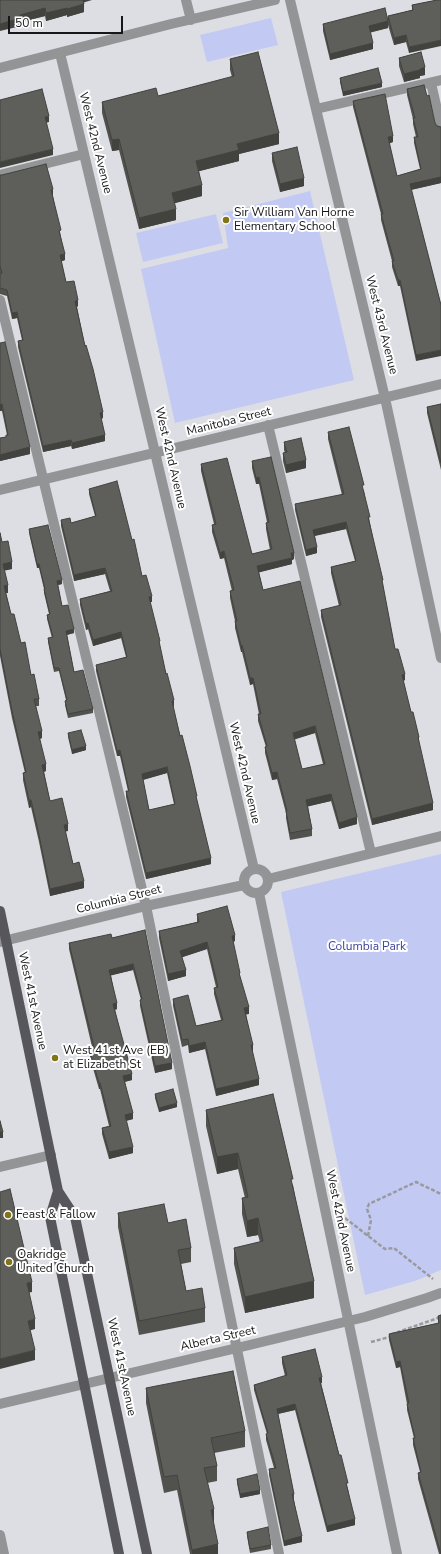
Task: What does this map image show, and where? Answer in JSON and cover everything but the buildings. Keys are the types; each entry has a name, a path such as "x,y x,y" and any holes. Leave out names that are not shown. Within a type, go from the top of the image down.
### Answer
{"main road":[{"name":"West 41st Avenue","path":"0,911 3,941 58,1191 75,1217 111,1378 147,1554"},
{"name":"West 41st Avenue","path":"58,1191 50,1217 119,1554"}],"street":[{"path":"186,0 191,20"},
{"path":"0,68 275,0"},
{"name":"West 43rd Avenue","path":"290,0 385,398 441,658"},
{"name":"West 42nd Avenue","path":"60,53 254,870"},
{"path":"316,109 436,82 441,126"},
{"path":"0,175 84,154"},
{"path":"0,300 146,906 278,1554"},
{"name":"Manitoba Street","path":"0,490 156,454 268,425 441,384"},
{"path":"268,425 371,853"},
{"path":"268,879 441,836"},
{"path":"254,870 261,870 267,875 268,879 267,886 262,892 259,893 248,891 244,885 247,874 254,870"},
{"name":"Columbia Street","path":"3,941 146,906 244,885"},
{"name":"West 42nd Avenue","path":"259,893 396,1554"},
{"path":"0,1167 51,1155"},
{"name":"Alberta Street","path":"0,1404 347,1321 441,1293"},
{"path":"0,1535 4,1554"}],"path":[{"path":"368,1236 371,1220 367,1209 369,1204 416,1182 441,1194"},
{"path":"345,1218 385,1249 394,1248 433,1279"},
{"path":"371,1342 393,1336 392,1334 441,1317"}],"green space":[{"path":"271,18 278,45 207,62 200,35"},
{"path":"310,191 354,380 175,423 141,269 228,248 223,213"},
{"path":"216,214 223,243 143,262 136,233"},
{"name":"Columbia Park","path":"441,854 441,1270 415,1281 365,1295 281,892"}],"place":[{"name":"Sir William Van Horne Elementary School","path":"226,220"},
{"name":"West 41st Ave (EB) at Elizabeth St","path":"55,1058"},
{"name":"Feast & Fallow","path":"8,1215"},
{"name":"Oakridge United Church","path":"9,1262"}]}
